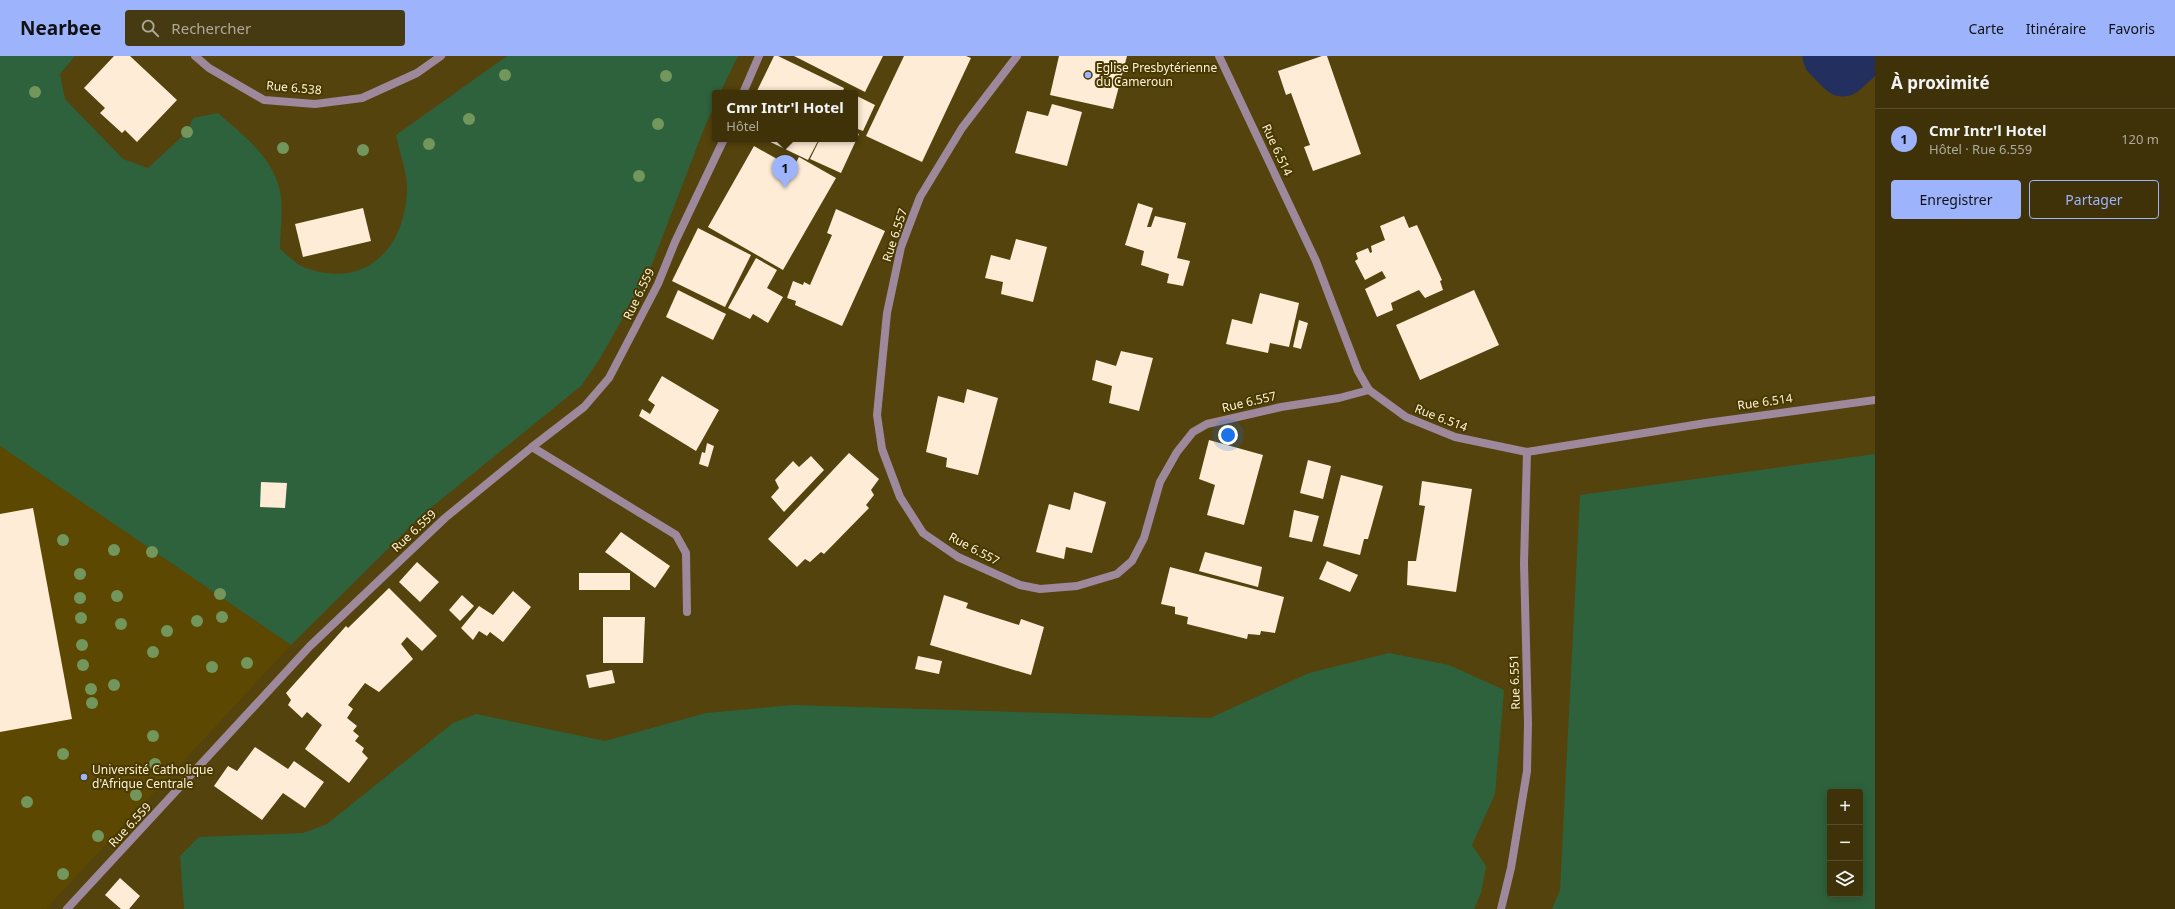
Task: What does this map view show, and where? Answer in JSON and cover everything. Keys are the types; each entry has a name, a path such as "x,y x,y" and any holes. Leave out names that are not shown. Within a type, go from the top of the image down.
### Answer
{"street":[{"name":"Rue 6.538","path":"195,56 209,68 264,100 315,104 362,98 417,74 441,56"},
{"path":"744,90 759,56"},
{"name":"Rue 6.557","path":"1017,56 962,128 920,197 901,247 887,313 877,415 882,449 900,497 923,533 958,557 1020,585 1040,589 1077,586 1117,574 1132,562 1144,538 1160,482 1177,452 1193,432 1207,424 1281,406 1338,398 1369,390"},
{"name":"Rue 6.514","path":"1219,56 1316,261 1358,371 1369,390 1406,417 1433,429 1474,442 1527,452 1706,423 1875,400"},
{"name":"Rue 6.559","path":"67,909 310,646 445,518 584,407 610,378 658,284 675,242 723,142"},
{"path":"532,447 676,535 686,553 687,612"},
{"name":"Rue 6.551","path":"1501,909 1511,868 1527,771 1528,723 1524,563 1527,452"}],"shaded area":[{"name":"Université Catholique d'Afrique Centrale","path":"0,446 291,645 46,909 0,909"}],"green space":[{"path":"0,56 75,56 60,74 65,99 123,159 148,168 187,132 193,118 218,113 258,150 273,171 278,183 282,203 280,249 301,266 323,273 344,274 362,269 377,260 389,247 399,230 405,210 407,181 396,135 507,56 738,56 721,90 712,90 712,111 649,272 599,360 581,386 422,515 291,645 0,446"},
{"path":"1875,454 1875,909 1552,909 1560,890 1580,495"},
{"path":"1389,653 1449,665 1504,690 1495,794 1472,845 1486,866 1481,893 1474,909 184,909 180,856 199,837 303,833 327,824 453,723 476,714 605,741 706,713 793,705 1210,718 1309,673"}],"building":[{"path":"114,56 130,56 177,100 137,142 125,130 122,133 100,113 105,108 84,88"},
{"path":"774,56 778,56 844,88 843,90 757,90"},
{"path":"794,56 883,56 865,92"},
{"path":"904,56 966,56 971,58 922,162 866,136"},
{"name":"Eglise Presbytérienne du Cameroun","path":"1059,56 1127,56 1113,109 1050,95"},
{"path":"1322,56 1327,56 1361,154 1313,171 1304,147 1310,145 1291,93 1286,95 1278,71"},
{"path":"858,96 875,105 863,131 858,129"},
{"path":"1052,104 1082,112 1067,166 1015,153 1027,111 1048,116"},
{"path":"770,142 817,142 808,160"},
{"path":"818,142 855,142 841,173 810,159"},
{"path":"754,146 793,168 799,157 836,178 783,270 708,227"},
{"path":"1138,203 1153,208 1147,227 1151,227 1155,216 1186,223 1177,258 1190,261 1183,286 1167,283 1169,274 1141,265 1144,251 1125,245"},
{"path":"363,208 371,241 303,257 295,224"},
{"path":"836,209 885,231 842,326 795,305 796,301 787,298 793,281 803,285 804,282 810,285 832,235 827,233"},
{"path":"1404,216 1409,228 1417,225 1442,280 1440,281 1443,290 1425,298 1419,290 1391,303 1393,310 1377,317 1365,289 1386,278 1382,271 1365,280 1355,261 1358,259 1356,253 1368,248 1370,253 1372,252 1371,246 1385,240 1380,226"},
{"path":"698,228 751,255 725,307 672,281"},
{"path":"1016,239 1047,247 1033,302 1001,294 1003,282 985,278 991,255 1010,260"},
{"path":"756,258 777,270 767,288 783,297 768,323 753,314 750,319 728,308"},
{"path":"678,290 726,314 713,340 666,317"},
{"path":"1474,290 1499,345 1420,380 1396,325"},
{"path":"1260,293 1299,303 1289,347 1270,343 1268,353 1226,344 1232,319 1252,324"},
{"path":"1299,320 1308,323 1301,349 1293,347"},
{"path":"1121,351 1153,358 1139,411 1109,403 1112,386 1092,380 1096,360 1116,366"},
{"path":"662,376 719,410 696,451 639,416 642,409 650,414 655,405 648,400"},
{"path":"967,389 998,398 978,475 946,467 947,458 926,452 938,396 964,403"},
{"path":"1209,440 1263,455 1244,525 1207,515 1215,485 1199,479"},
{"path":"707,443 714,446 708,467 699,464 702,452 705,453"},
{"path":"849,453 879,479 871,490 874,495 866,505 869,508 824,554 821,552 810,562 805,559 797,567 768,539"},
{"path":"811,456 824,470 784,512 771,497 779,488 775,480 793,461 799,467"},
{"path":"1308,460 1331,466 1323,499 1300,493"},
{"path":"1341,475 1383,486 1368,539 1364,539 1360,555 1323,546"},
{"path":"1422,481 1472,489 1456,592 1407,585 1408,561 1416,561 1425,506 1419,505"},
{"path":"261,482 287,483 285,508 260,507"},
{"path":"1074,492 1106,502 1092,553 1066,547 1064,559 1036,552 1049,504 1070,510"},
{"path":"33,508 72,719 0,732 0,514"},
{"path":"1294,510 1319,516 1312,542 1289,537"},
{"path":"621,532 670,566 655,588 605,552"},
{"path":"1205,552 1262,567 1258,587 1199,571"},
{"path":"1327,561 1358,575 1350,592 1319,579"},
{"path":"417,562 439,582 420,602 399,582"},
{"path":"1170,567 1284,597 1275,633 1261,631 1260,635 1248,634 1247,639 1187,624 1188,617 1175,614 1175,607 1161,604"},
{"path":"579,573 630,573 630,590 579,590"},
{"path":"389,588 437,636 422,651 407,637 401,644 413,659 379,692 365,683 348,705 353,709 347,718 357,726 353,731 359,736 355,741 364,748 362,752 368,758 349,783 305,749 322,725 307,712 302,718 288,705 291,700 286,693 346,626 348,628"},
{"path":"513,591 531,607 503,642 490,632 487,636 479,631 473,640 461,628 479,606 493,615"},
{"path":"462,595 474,606 460,621 449,610"},
{"path":"944,595 968,603 966,608 981,613 1019,625 1021,619 1044,627 1031,675 930,645"},
{"path":"603,617 645,617 643,663 603,663"},
{"path":"918,656 942,661 939,674 915,669"},
{"path":"612,670 615,683 589,688 586,675"},
{"path":"255,747 288,769 294,761 324,782 305,808 283,793 262,820 214,786 228,766 237,771"},
{"path":"120,878 140,896 129,909 121,909 105,895"}],"waterway":[{"path":"1828,56 1843,71 1859,56"}],"place":[{"name":"Eglise Presbytérienne du Cameroun","path":"1088,75"},
{"name":"Cmr Intr'l Hotel","path":"785,188"},
{"name":"Université Catholique d'Afrique Centrale","path":"84,777"}]}
